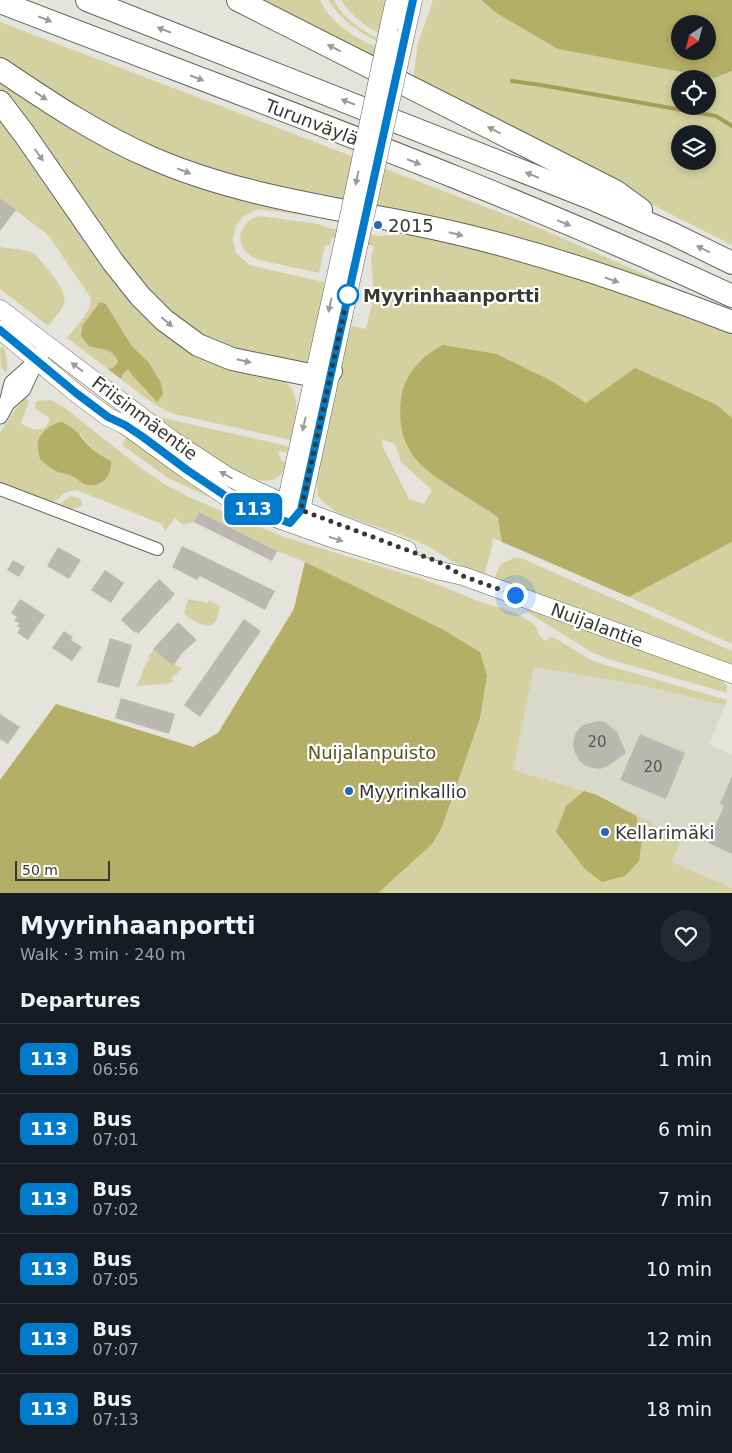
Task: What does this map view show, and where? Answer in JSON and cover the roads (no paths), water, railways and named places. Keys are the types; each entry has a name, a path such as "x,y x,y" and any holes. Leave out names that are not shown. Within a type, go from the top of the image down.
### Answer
{"highway":[{"name":"Turunväylä","path":"87,0 538,177 674,234 732,263"},
{"path":"238,0 616,191 674,234"},
{"name":"Turunväylä","path":"0,2 394,154 644,255 732,296"},
{"path":"0,69 104,135 152,158 193,174 234,188 434,228 507,247 594,274 732,322"},
{"path":"0,102 25,134 113,262 140,296 164,320 190,340 232,359 323,373"}],"main road":[{"path":"352,241 395,0"},
{"path":"292,512 352,241 413,0"},
{"name":"Friisinmäentie","path":"0,309 201,460 292,512"},
{"name":"Friisinmäentie","path":"0,330 36,361 108,417 125,425 227,497 267,515 292,512"},
{"name":"Nuijalantie","path":"292,512 337,540 427,568 463,576 732,674"}],"street":[{"path":"3,410 12,383 36,361 48,345"},
{"path":"0,489 157,550"}],"waterway":[{"path":"512,81 716,116 732,126"}],"place":[{"name":"2015","path":"378,225"},
{"name":"Myyrinhaanportti","path":"348,295"},
{"name":"Myyrinkallio","path":"349,791"},
{"name":"Kellarimäki","path":"605,832"}],"park label":[{"name":"Nuijalanpuisto","path":"372,752"}]}
